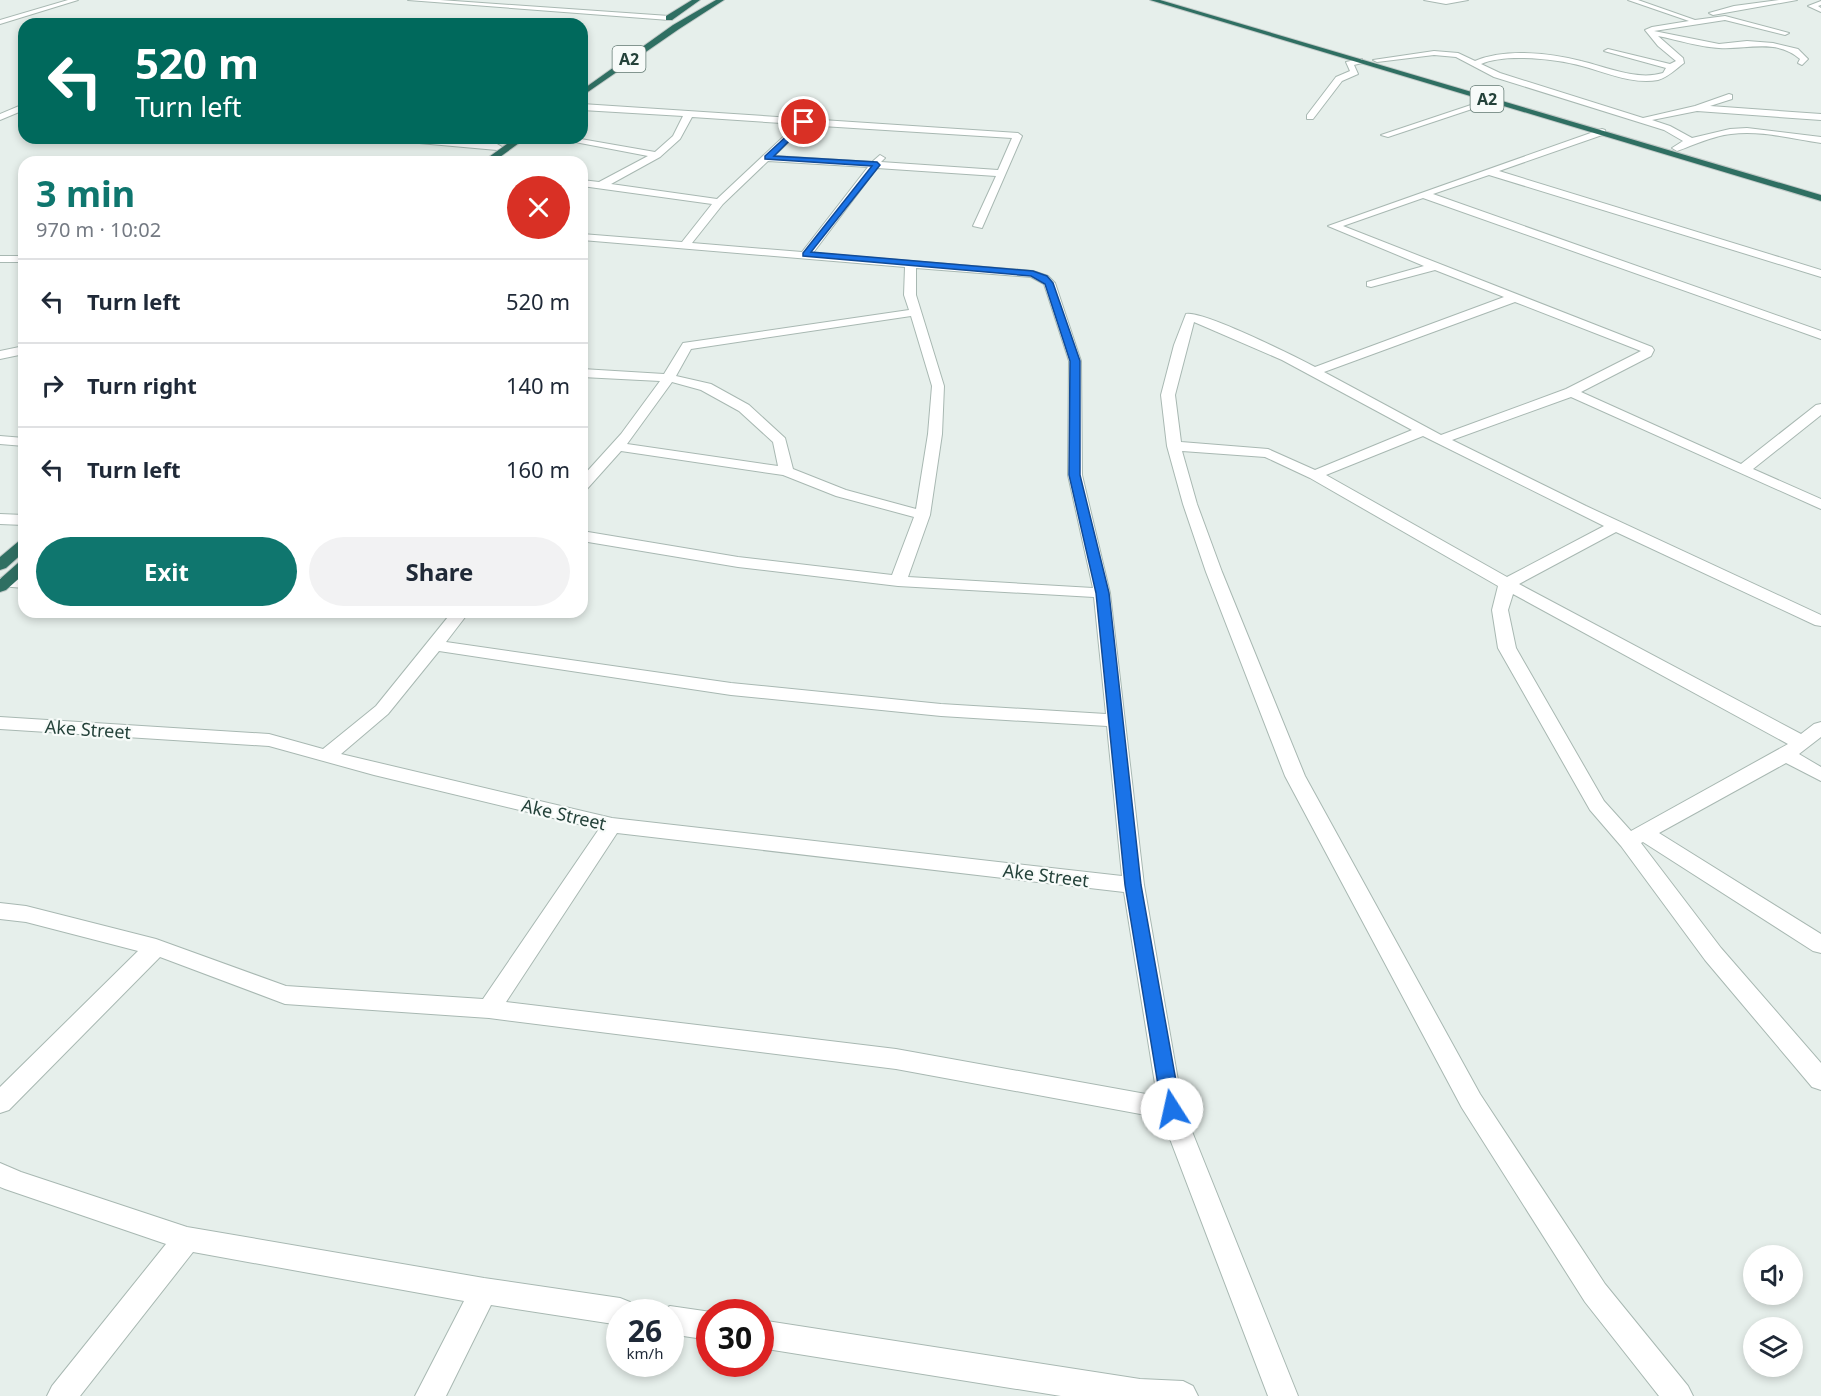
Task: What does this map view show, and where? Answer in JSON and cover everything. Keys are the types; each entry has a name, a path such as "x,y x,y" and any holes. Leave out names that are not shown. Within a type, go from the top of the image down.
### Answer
{"highway":[{"path":"669,18 697,0"},
{"name":"A2","path":"669,18 662,26 704,0"},
{"name":"A2","path":"588,90 712,0"},
{"path":"676,27 721,0"},
{"name":"A2","path":"1153,0 1821,198"},
{"name":"A2","path":"1166,0 1821,190"},
{"name":"A2","path":"588,80 640,40"},
{"path":"484,156 501,144"},
{"path":"496,156 513,144"},
{"path":"0,565 18,549"},
{"path":"3,585 18,571"}],"street":[{"path":"41,0 61,4"},
{"path":"0,22 75,0"},
{"path":"411,0 669,18"},
{"path":"474,4 484,0"},
{"path":"1427,0 1446,2 1465,0"},
{"path":"1631,0 1696,21"},
{"path":"1683,17 1794,0"},
{"path":"1821,3 1811,6 1821,10"},
{"path":"1723,4 1734,8"},
{"path":"573,11 583,6"},
{"path":"1651,33 1649,30 1652,29 1696,21 1728,19 1785,33"},
{"path":"1651,33 1719,46 1748,43 1773,45 1800,54 1804,59 1802,63"},
{"path":"1608,51 1671,67 1680,63 1680,60 1651,33"},
{"path":"1377,60 1444,53 1458,55 1477,63 1486,71 1644,120 1667,128 1690,141"},
{"path":"1477,63 1488,58 1553,59 1585,64 1639,78 1661,76 1669,73 1671,67"},
{"path":"1310,117 1339,79 1355,72 1349,64 1359,61"},
{"path":"1644,120 1698,108 1729,97"},
{"path":"1385,135 1492,101"},
{"path":"8,102 18,104"},
{"path":"588,107 1018,136 978,226"},
{"path":"0,117 18,108"},
{"path":"1698,108 1821,117"},
{"path":"600,186 657,155 677,136 689,114"},
{"path":"684,246 719,202 804,122"},
{"path":"1677,148 1690,141 1743,130 1821,140"},
{"path":"1440,440 1571,392 1647,353 1648,350 1333,226 1602,132"},
{"path":"588,143 657,155"},
{"path":"463,144 497,147"},
{"path":"806,254 877,165 883,154"},
{"path":"768,158 1000,173"},
{"path":"1488,171 1821,274"},
{"path":"588,184 719,202"},
{"path":"1425,195 1821,335"},
{"path":"588,238 1033,274 1044,278 1049,283 1075,361 1075,475 1102,593 1133,885 1172,1109 1283,1396"},
{"path":"0,259 18,260"},
{"path":"898,581 922,515 935,434 938,386 910,295 911,265"},
{"path":"1371,284 1436,266"},
{"path":"1315,371 1516,297"},
{"path":"588,480 619,447 670,378 687,346 916,312"},
{"path":"1678,1396 1595,1293 1471,1101 1295,776 1214,572 1190,504 1174,446 1168,395 1180,345 1190,318 1220,327 1315,371 1440,440 1616,526 1821,621"},
{"path":"0,355 18,351"},
{"path":"588,373 670,378 706,387 744,408 780,441 786,471"},
{"path":"1571,392 1821,506"},
{"path":"1742,470 1821,408"},
{"path":"1315,475 1423,431"},
{"path":"0,440 18,442"},
{"path":"1174,446 1268,453 1315,475 1793,748 1821,775"},
{"path":"619,447 786,471 842,493 922,515"},
{"path":"0,519 18,520"},
{"path":"1616,526 1507,585 1500,610 1507,648 1597,805 1636,837 1821,945"},
{"path":"588,537 738,562 898,581 1102,593"},
{"path":"3,585 18,584"},
{"path":"328,756 382,710 456,618"},
{"path":"434,645 731,689 941,710 1117,721"},
{"name":"Ake Street","path":"0,723 269,740 374,769 612,825 1133,885"},
{"path":"1636,837 1793,748 1821,728"},
{"path":"489,1009 612,825"},
{"path":"1636,837 1713,954 1821,1080"},
{"path":"0,911 26,914 156,947 285,995 489,1009 896,1059 1172,1109"},
{"path":"0,1103 156,947"},
{"path":"0,1174 14,1181 187,1239 606,1310"},
{"path":"62,1396 187,1239"},
{"path":"430,1396 484,1291"},
{"path":"774,1336 1140,1394 1183,1396"}],"route":[{"path":"804,122 768,158 877,165 806,254 1033,274 1044,278 1049,283 1075,361 1075,475 1102,593 1133,885 1172,1109"}]}
